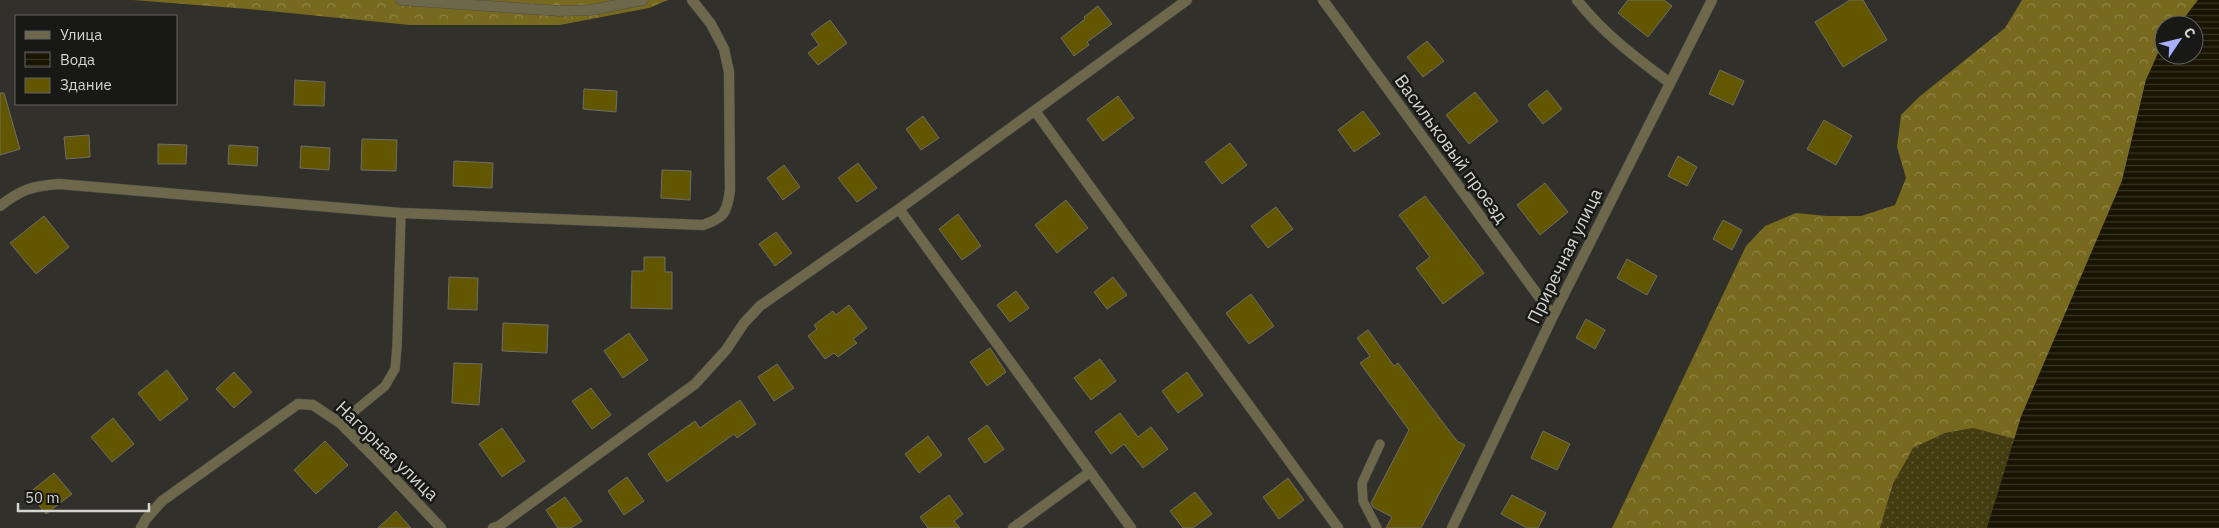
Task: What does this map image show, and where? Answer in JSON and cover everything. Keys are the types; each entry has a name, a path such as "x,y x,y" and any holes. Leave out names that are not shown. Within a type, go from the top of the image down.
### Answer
{"street":[{"path":"401,0 560,11 591,10 642,0"},
{"path":"0,206 13,196 34,186 59,184 401,213 703,224 718,220 728,208 730,190 729,72 724,49 710,24 692,0"},
{"path":"492,528 507,520 695,384 726,350 744,323 760,306 899,209 1187,0"},
{"name":"Васильковый проезд","path":"1323,0 1553,316"},
{"path":"1577,0 1590,17 1630,54 1670,83"},
{"name":"Приречная улица","path":"1452,528 1553,316 1712,0"},
{"path":"1034,111 1338,528"},
{"path":"899,209 1131,528"},
{"name":"Нагорная улица","path":"141,528 146,519 162,501 298,404 313,405 340,423 440,528"},
{"path":"1013,528 1090,472"}],"lane":[{"path":"340,423 386,386 395,369 401,213"},
{"path":"1377,528 1363,501 1362,483 1380,444"}],"shaded area":[{"path":"1973,428 2015,439 1987,528 1880,528 1894,484 1909,453 1915,447 1935,437"}],"green space":[{"path":"133,0 668,0 649,8 560,25 410,25"},
{"path":"2022,0 2198,0 2187,15 2154,15 2154,62 2146,80 2122,181 2021,417 2015,439 1973,428 1945,433 1913,448 1893,484 1880,528 1612,528 1746,246 1765,226 1796,213 1827,216 1861,216 1895,205 1906,178 1897,147 1901,115 1919,97 2005,28"}],"water":[{"path":"2198,0 2219,0 2219,528 1987,528 2021,417 2122,181 2146,80 2154,62 2154,65 2204,65 2204,15 2187,15"}],"building":[{"path":"1628,0 1664,0 1672,6 1648,37 1618,13"},
{"path":"1850,0 1863,0 1887,40 1843,67 1815,22"},
{"path":"1098,6 1112,24 1087,42 1089,45 1074,56 1061,38"},
{"path":"830,20 847,43 818,65 808,53 819,45 811,34"},
{"path":"1427,41 1444,61 1423,77 1407,57"},
{"path":"1720,70 1744,81 1733,105 1709,94"},
{"path":"295,80 325,82 324,106 294,105"},
{"path":"584,89 617,91 616,112 583,109"},
{"path":"1547,90 1562,109 1543,124 1528,105"},
{"path":"1475,92 1498,121 1469,144 1446,115"},
{"path":"0,93 4,93 20,149 0,155"},
{"path":"1118,96 1134,118 1103,141 1087,119"},
{"path":"1363,111 1380,134 1354,152 1338,130"},
{"path":"923,116 939,138 921,150 906,129"},
{"path":"1824,120 1852,136 1836,165 1807,149"},
{"path":"89,135 90,157 66,159 64,137"},
{"path":"362,139 397,140 396,171 361,170"},
{"path":"1230,143 1247,165 1222,184 1205,162"},
{"path":"158,144 187,145 186,164 158,164"},
{"path":"229,145 258,147 257,166 228,164"},
{"path":"301,146 330,148 329,170 300,168"},
{"path":"1678,156 1697,167 1687,186 1668,176"},
{"path":"454,161 493,163 492,188 453,186"},
{"path":"858,163 877,188 857,202 838,178"},
{"path":"784,165 800,187 783,200 767,178"},
{"path":"662,170 691,171 690,200 661,198"},
{"path":"1545,183 1568,212 1540,235 1517,205"},
{"path":"1425,196 1484,273 1443,304 1416,268 1430,257 1399,215"},
{"path":"1066,200 1088,228 1057,253 1035,225"},
{"path":"1276,207 1293,229 1268,248 1251,226"},
{"path":"958,214 981,246 962,260 939,229"},
{"path":"44,216 69,247 36,274 10,243"},
{"path":"1723,220 1742,230 1732,250 1713,239"},
{"path":"776,232 792,253 775,266 759,244"},
{"path":"644,257 665,257 665,272 672,272 672,309 631,308 632,271 644,271"},
{"path":"1627,259 1657,276 1647,295 1617,278"},
{"path":"449,277 478,278 477,310 448,309"},
{"path":"1113,277 1127,295 1107,309 1094,292"},
{"path":"1016,291 1029,308 1010,322 997,305"},
{"path":"1251,294 1274,326 1249,344 1226,313"},
{"path":"849,305 867,328 853,339 857,343 838,357 834,353 825,359 808,336 817,329 814,325 833,311 836,315"},
{"path":"1586,319 1605,330 1595,349 1576,338"},
{"path":"503,323 548,325 547,353 502,351"},
{"path":"1368,330 1394,366 1398,363 1457,441 1465,445 1421,528 1386,528 1392,517 1373,507 1371,503 1409,430 1360,363 1370,356 1357,338"},
{"path":"629,333 648,360 623,378 604,351"},
{"path":"990,348 1006,372 987,386 970,362"},
{"path":"1100,359 1116,381 1091,400 1074,378"},
{"path":"454,363 482,364 479,405 452,403"},
{"path":"777,364 794,388 774,401 758,377"},
{"path":"167,370 188,399 160,421 138,393"},
{"path":"234,372 252,392 234,408 216,389"},
{"path":"1187,372 1203,395 1178,413 1162,391"},
{"path":"591,388 611,415 592,429 572,401"},
{"path":"740,400 756,424 737,438 734,434 667,482 648,454 695,421 700,428"},
{"path":"1120,413 1138,437 1151,427 1168,449 1143,468 1124,444 1111,454 1095,432"},
{"path":"113,418 134,444 112,462 91,437"},
{"path":"987,425 1004,449 985,463 968,439"},
{"path":"502,428 525,461 502,477 479,444"},
{"path":"1543,431 1570,444 1557,470 1531,458"},
{"path":"928,436 942,455 919,473 905,454"},
{"path":"325,441 348,465 316,494 294,470"},
{"path":"54,473 72,494 46,514 29,493"},
{"path":"627,477 644,501 624,515 608,491"},
{"path":"1288,478 1304,500 1279,519 1263,497"},
{"path":"1195,492 1212,514 1193,528 1183,528 1170,511"},
{"path":"949,495 963,514 954,521 960,528 928,528 920,517"},
{"path":"1512,495 1546,513 1538,528 1527,528 1501,514"},
{"path":"565,497 582,521 571,528 558,528 546,510"},
{"path":"396,511 411,528 378,528"}]}
